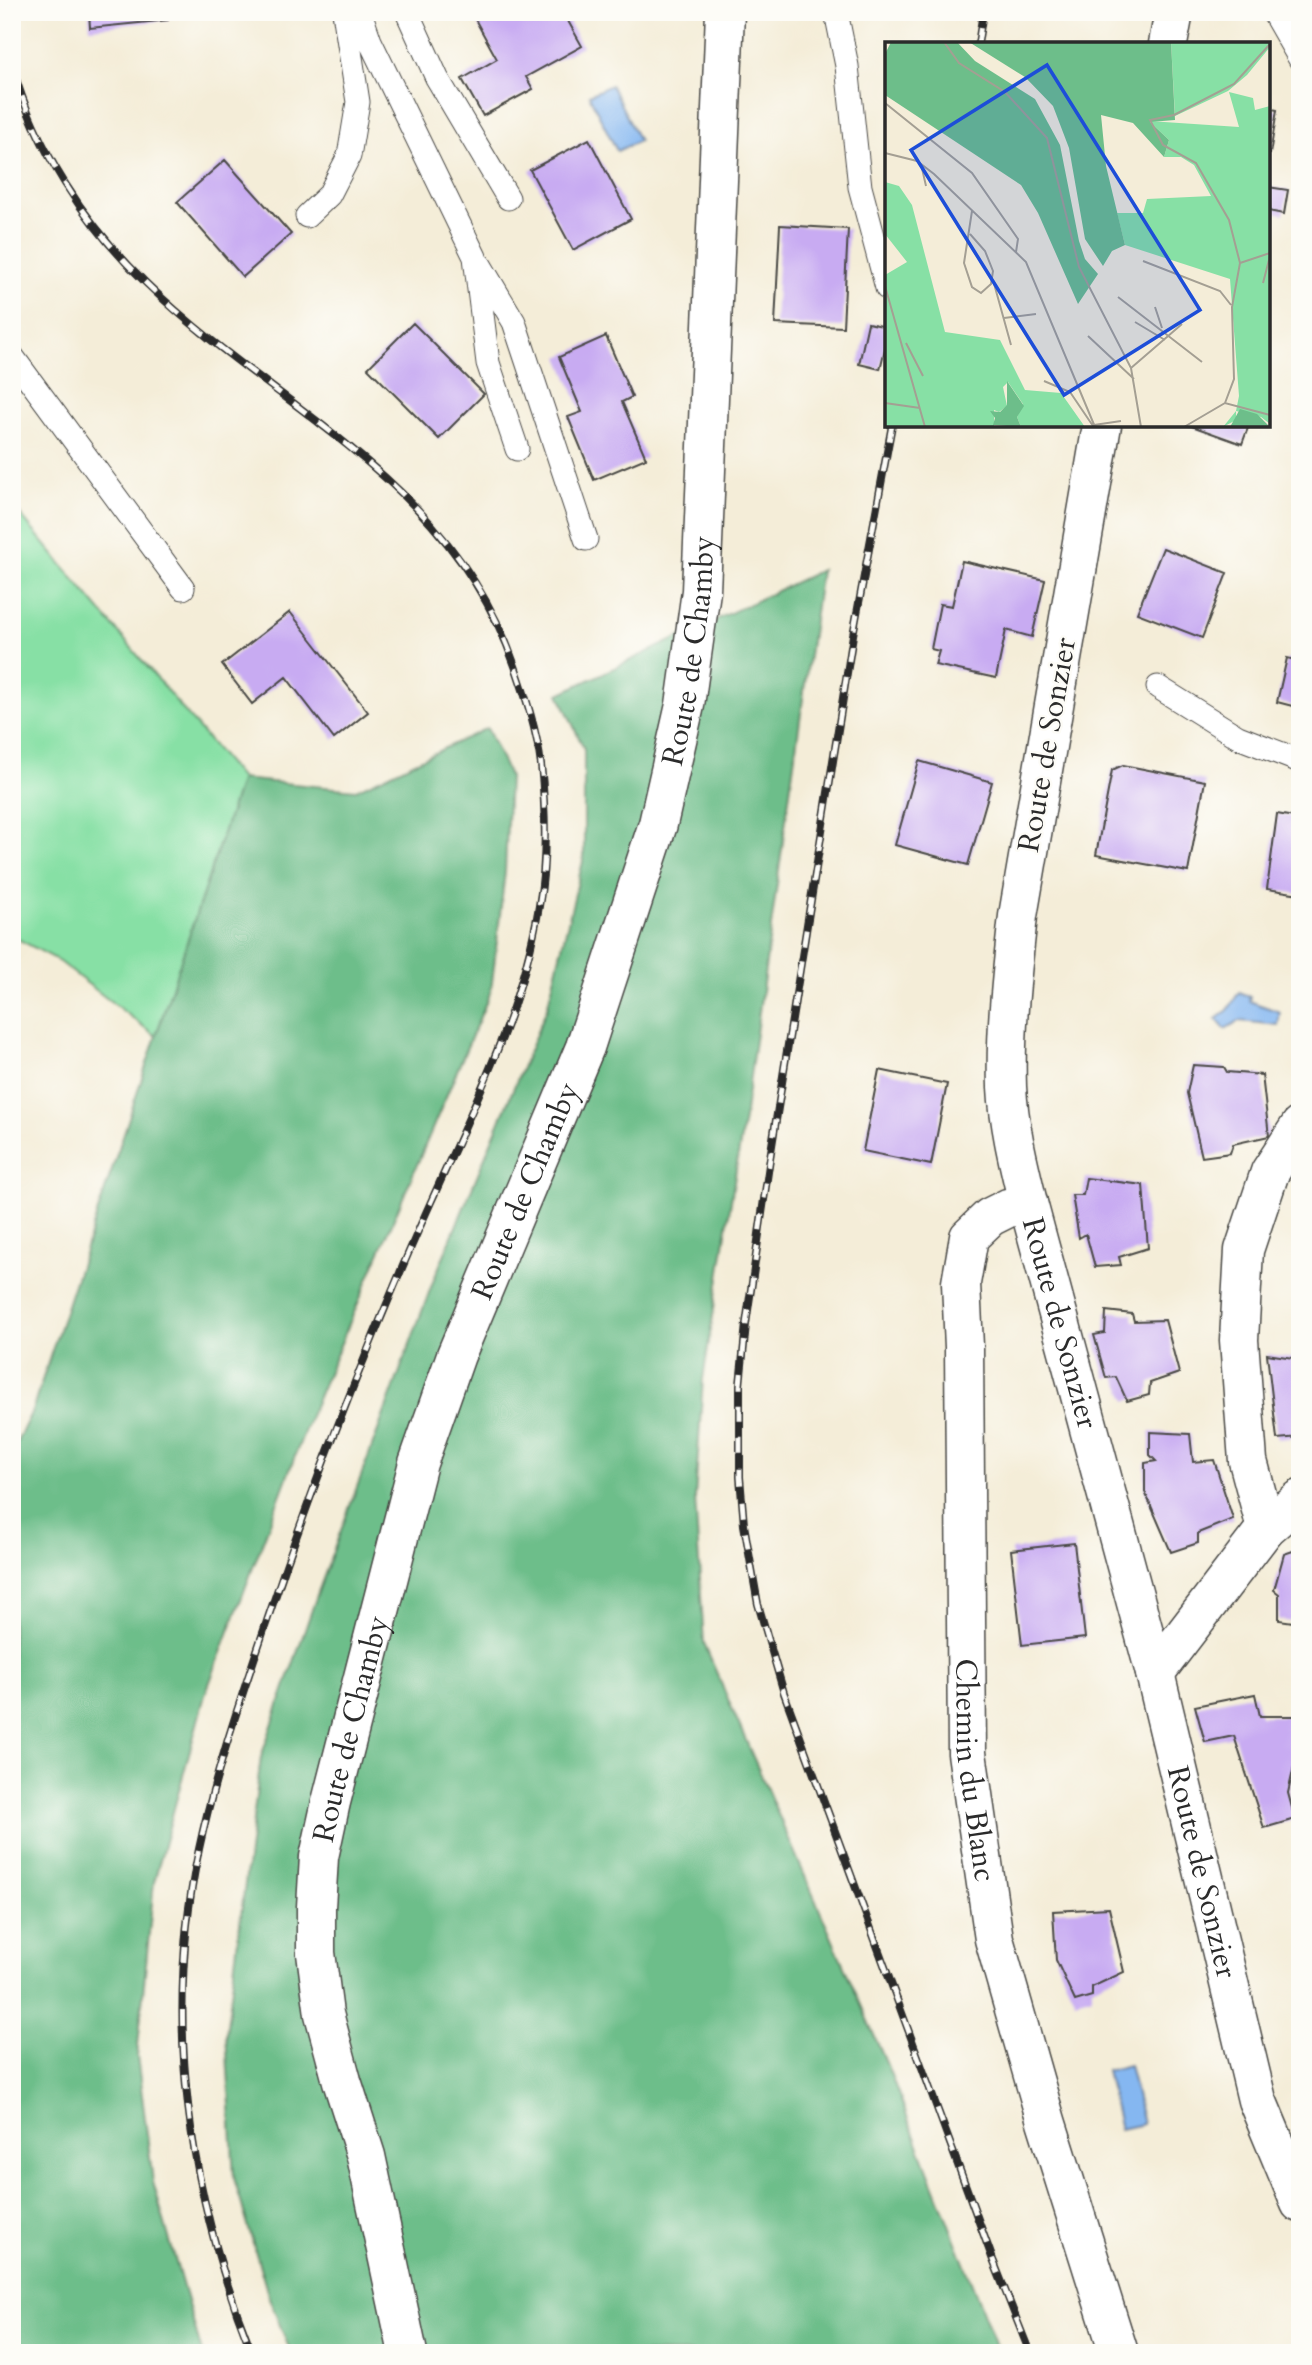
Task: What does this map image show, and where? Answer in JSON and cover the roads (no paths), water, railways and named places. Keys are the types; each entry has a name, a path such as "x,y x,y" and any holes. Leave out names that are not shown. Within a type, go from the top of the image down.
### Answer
{"street":[{"name":"Route de Chamby","path":"408,2353 366,2156 324,2014 316,1953 319,1857 418,1463 456,1355 585,1047 658,824 685,705 701,591 725,12"},
{"path":"1168,42 1174,12"},
{"name":"Route de Sonzier","path":"1102,427 1018,916 1009,995 1007,1088 1014,1141 1028,1203 1155,1673 1257,2100 1300,2203"},
{"path":"1266,1528 1248,1461 1239,1340 1244,1250 1270,1172 1300,1126"},
{"name":"Chemin du Blanc","path":"1028,1203 1008,1208 990,1217 969,1237 961,1283 964,1347 967,1753 994,1939 1046,2121 1119,2353"},
{"path":"1155,1673 1266,1528 1300,1499"}],"lane":[{"path":"307,216 329,195 349,156 358,102 344,12"},
{"path":"360,12 370,41 475,257 514,322 586,539"},
{"path":"407,12 437,78 509,198"},
{"path":"836,12 847,66 860,187 885,281"},
{"path":"1273,12 1300,59"},
{"path":"475,257 488,363 517,449"},
{"path":"12,356 183,588"},
{"path":"1158,687 1238,737 1300,761"}],"water":[{"path":"611,85 639,141 617,151 589,95"},
{"path":"1239,992 1250,997 1249,1001 1280,1012 1278,1025 1239,1021 1225,1029 1216,1019 1228,1010"},
{"path":"1129,2065 1143,2124 1120,2129 1106,2071"}],"railway":[{"path":"978,42 983,12"},
{"path":"12,66 34,126 65,183 123,260 197,328 356,452 404,496 448,545 486,601 515,666 534,727 541,765 545,818 543,871 539,906 519,990 489,1072 398,1278 321,1469 240,1702 213,1790 199,1849 188,1913 183,1977 183,2041 188,2105 212,2230 252,2353"},
{"path":"892,427 853,635 746,1324 740,1385 740,1477 744,1525 758,1604 784,1693 993,2260 1030,2353"}]}
